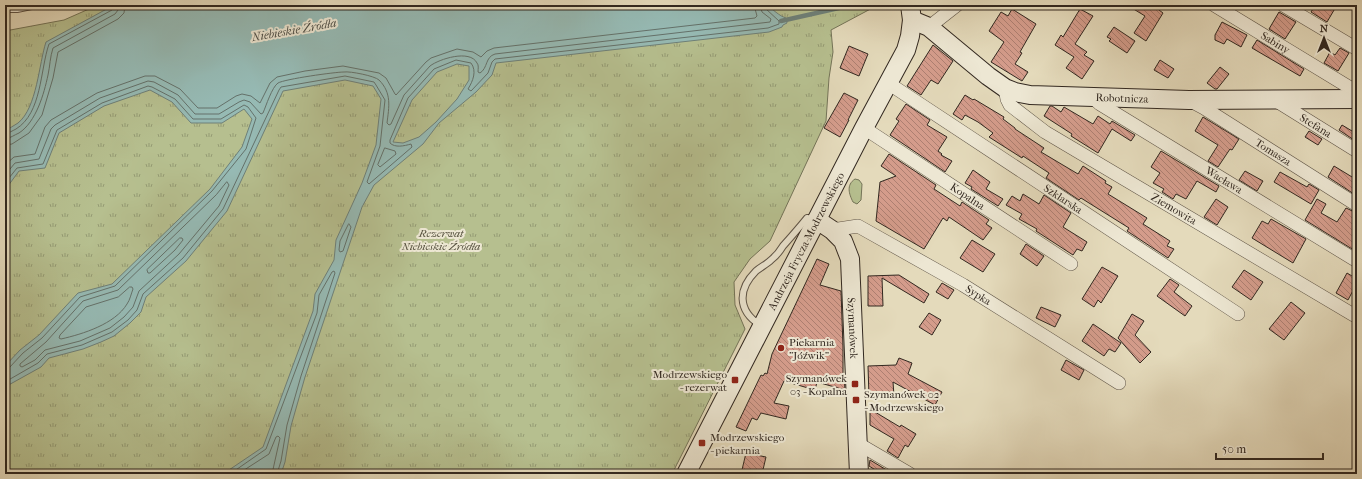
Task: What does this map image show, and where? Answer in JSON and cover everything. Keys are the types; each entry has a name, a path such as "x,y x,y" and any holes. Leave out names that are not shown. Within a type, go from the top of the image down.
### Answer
{"street":[{"path":"929,27 957,5"},
{"name":"Sabiny","path":"1214,5 1357,92"},
{"path":"1283,5 1357,49"},
{"name":"Robotnicza","path":"911,12 988,76 1005,88 1014,92 1030,95 1189,100 1357,99"},
{"name":"Andrzeja Frycza-Modrzewskiego","path":"686,474 864,128 906,50 910,36 911,12"},
{"name":"Szklarska","path":"888,83 1238,314"},
{"name":"Ziemowita","path":"1005,88 1010,105 1045,132 1357,317"},
{"name":"Wacława","path":"1092,97 1100,104 1357,260"},
{"name":"Tomasza","path":"1189,100 1357,205"},
{"name":"Stefana","path":"1275,100 1357,151"},
{"name":"Kopalna","path":"864,128 1071,264"},
{"name":"Szymanówek","path":"817,220 832,230 843,241 850,259 859,474"},
{"name":"Sypka","path":"832,230 858,226 963,285 1119,383"},
{"path":"857,443 910,474"}],"lane":[{"path":"5,9 18,9 36,5"},
{"path":"762,326 754,321 747,313 742,302 745,285 757,270 772,260 808,218 817,220"}],"green space":[{"name":"Rezerwat Niebieskie Źródła","path":"98,5 878,5 831,30 833,52 829,78 826,121 770,241 750,259 734,282 735,305 745,329 672,474 5,474 5,31 64,20"},
{"path":"855,179 859,180 862,184 861,200 857,204 853,202 849,190 850,184"}],"water":[{"path":"114,5 766,5 786,18 787,23 782,27 769,32 496,63 492,75 476,92 439,123 423,144 374,185 362,207 305,377 291,426 285,462 281,474 223,474 263,447 313,311 315,294 334,260 336,240 362,183 376,145 381,99 373,86 345,80 283,91 227,211 186,261 146,297 141,312 114,336 83,349 49,358 41,367 5,387 5,366 20,350 39,335 78,293 112,284 210,189 242,147 252,119 244,109 222,123 191,123 172,102 150,90 104,106 59,133 45,168 19,171 5,190 5,131 18,123 29,107 36,85 46,42","holes":["457,64 469,66 469,80 457,99 436,122 419,137 403,143 393,142 412,100 437,72"]}],"building":[{"path":"1127,5 1162,5 1159,10 1163,13 1146,41 1134,33 1145,16"},
{"path":"1315,5 1337,5 1327,22 1311,12"},
{"path":"1012,9 1036,24 1015,64 1028,72 1022,81 991,62 1004,42 989,31 1001,12 1008,16"},
{"path":"1080,9 1093,16 1075,44 1087,52 1084,55 1094,61 1082,79 1066,68 1074,57 1055,45 1061,35 1063,37"},
{"path":"1279,12 1296,22 1285,39 1269,29"},
{"path":"1222,22 1247,35 1241,47 1227,39 1224,44 1215,40 1215,35"},
{"path":"1114,27 1135,41 1127,53 1109,41 1111,39 1107,37"},
{"path":"1257,40 1304,69 1300,76 1252,48"},
{"path":"933,45 953,61 938,84 931,80 921,95 907,86"},
{"path":"849,46 868,54 859,76 840,68"},
{"path":"1340,48 1349,53 1338,71 1324,63 1330,52 1335,55"},
{"path":"1160,60 1174,69 1168,78 1154,70"},
{"path":"1220,67 1229,74 1217,89 1215,89 1207,83"},
{"path":"844,93 858,100 840,137 824,128"},
{"path":"965,95 1004,117 1003,119 1015,129 1044,148 1041,152 1078,174 1083,166 1106,181 1105,183 1112,187 1108,194 1147,218 1143,224 1170,241 1167,246 1174,249 1168,258 1127,231 1129,228 1081,198 1079,200 1046,178 1049,173 1023,156 1022,158 989,137 993,133 978,122 965,115 962,120 953,114"},
{"path":"906,104 930,120 927,125 947,137 938,151 942,154 941,155 952,161 945,172 890,135 899,121 896,119"},
{"path":"1050,106 1061,112 1064,107 1093,124 1098,116 1110,124 1112,121 1135,135 1131,141 1112,129 1098,153 1071,136 1072,134 1044,116"},
{"path":"1203,117 1239,139 1218,167 1208,161 1218,145 1195,131"},
{"path":"1342,125 1357,134 1357,142 1339,130"},
{"path":"1309,131 1322,139 1318,145 1305,137"},
{"path":"1161,151 1219,186 1216,192 1197,181 1186,199 1176,194 1173,199 1162,192 1164,189 1153,183 1160,173 1151,167"},
{"path":"889,154 936,185 934,189 960,206 962,202 989,220 986,224 992,228 983,240 949,217 947,221 943,218 924,249 876,221 880,182 896,176 881,166"},
{"path":"1334,166 1357,180 1357,196 1328,177"},
{"path":"973,170 990,182 986,189 1003,199 998,206 971,189 972,187 965,183"},
{"path":"1245,171 1263,181 1257,191 1239,180"},
{"path":"1280,172 1307,187 1309,184 1319,190 1311,204 1274,182"},
{"path":"1023,194 1039,204 1044,195 1071,213 1063,227 1087,242 1082,251 1077,249 1073,255 1036,231 1037,229 1019,219 1022,214 1006,205 1012,196 1020,201"},
{"path":"1216,199 1228,207 1217,225 1204,217"},
{"path":"1317,199 1326,204 1321,213 1337,222 1346,208 1357,213 1357,252 1305,220"},
{"path":"1271,219 1306,239 1293,263 1252,238 1262,221 1268,224"},
{"path":"972,240 995,254 983,272 960,258"},
{"path":"1026,244 1044,256 1037,266 1020,254"},
{"path":"817,259 829,264 820,285 841,291 843,375 845,390 817,382 815,390 784,381 774,403 789,406 786,419 761,413 757,420 752,418 746,431 736,427 761,375 763,376 765,373 767,374 772,354"},
{"path":"1102,267 1118,276 1101,303 1098,300 1094,307 1082,299"},
{"path":"1244,270 1263,282 1251,300 1232,287"},
{"path":"1347,273 1357,279 1357,283 1348,300 1336,293"},
{"path":"899,275 929,294 924,303 882,278 883,306 868,306 868,276"},
{"path":"1170,279 1179,285 1174,292 1192,306 1185,316 1157,296"},
{"path":"942,283 954,290 948,299 936,292"},
{"path":"1291,302 1305,313 1284,340 1269,329"},
{"path":"1041,307 1061,315 1055,327 1036,318"},
{"path":"929,313 941,320 932,335 919,327"},
{"path":"1132,314 1144,321 1135,335 1151,352 1140,363 1118,338"},
{"path":"1093,324 1121,343 1115,352 1109,349 1104,356 1082,341"},
{"path":"899,358 912,363 908,374 942,392 935,405 893,382 894,396 869,397 868,366 896,365"},
{"path":"1066,360 1084,370 1079,380 1061,370"},
{"path":"870,409 900,427 901,425 916,434 908,447 905,445 898,458 887,451 894,439 870,425"},
{"path":"746,453 766,457 762,474 741,474"},
{"path":"870,460 890,472 889,474 882,474 869,466"}],"waterway":[{"name":"Niebieskie Źródła","path":"781,21 852,5"}],"place":[{"name":"Piekarnia \"Jóźwik\"","path":"781,348"},
{"name":"Modrzewskiego - rezerwat","path":"735,380"},
{"name":"Szymanówek 03 - Kopalna","path":"855,384"},
{"name":"Szymanówek 02 - Modrzewskiego","path":"856,400"},
{"name":"Modrzewskiego - piekarnia","path":"702,443"}]}
